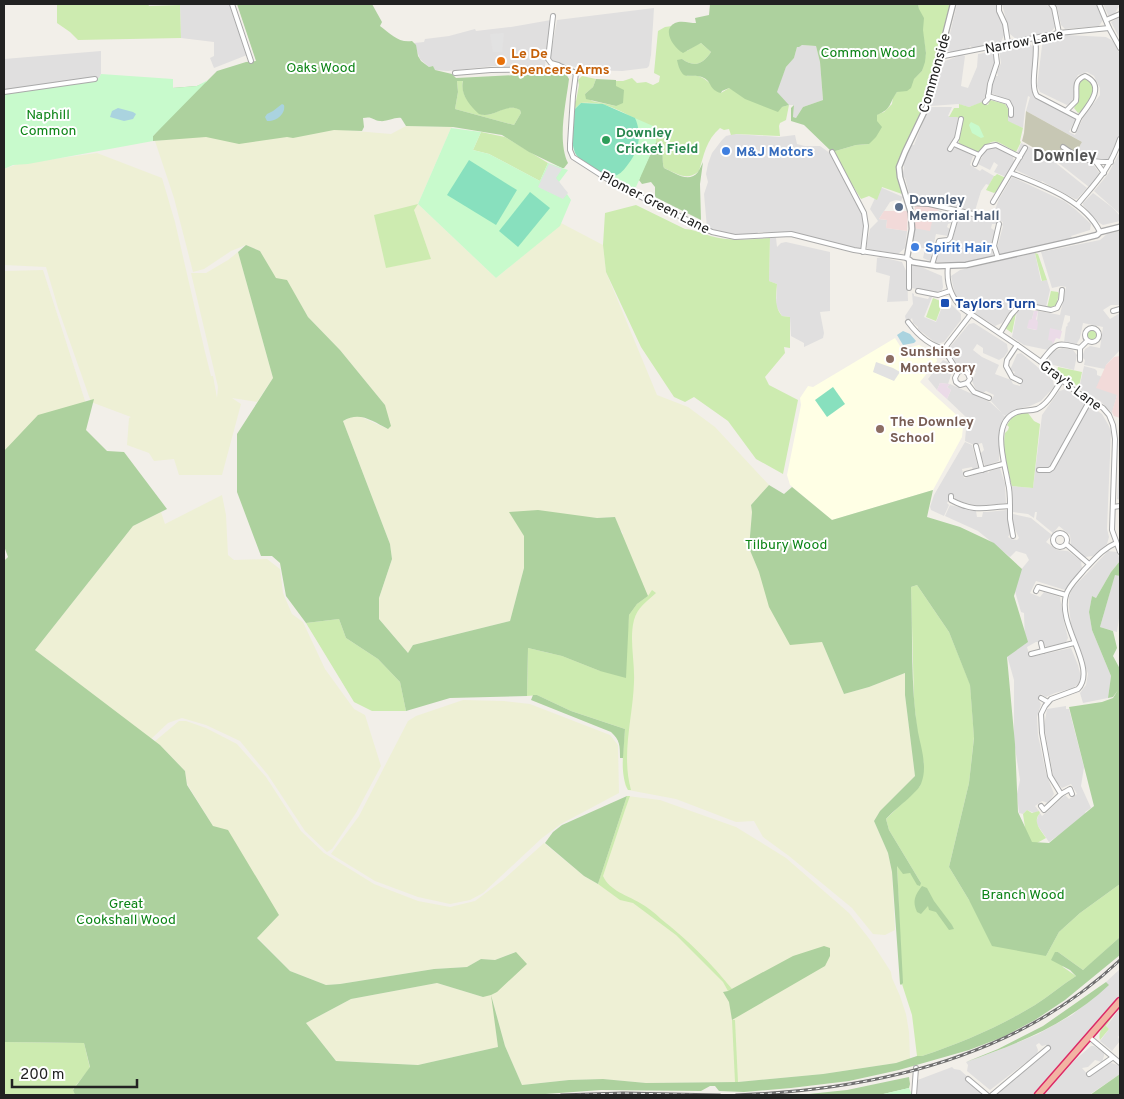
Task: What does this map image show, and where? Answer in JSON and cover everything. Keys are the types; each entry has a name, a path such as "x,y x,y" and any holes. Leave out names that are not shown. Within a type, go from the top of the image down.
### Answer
{"highway":[{"path":"1038,1095 1120,1001"}],"street":[{"path":"232,4 251,61"},
{"name":"Commonside","path":"910,204 904,193 899,167 904,152 926,108 953,4"},
{"path":"999,4 999,11 1005,24 1008,44"},
{"path":"1051,4 1054,8 1059,33"},
{"path":"1099,4 1120,48"},
{"path":"1106,20 1120,14"},
{"path":"553,16 548,59 551,64 558,65"},
{"name":"Narrow Lane","path":"939,57 1059,33 1109,28"},
{"path":"1035,39 1037,53 1035,93 1080,118"},
{"path":"985,102 997,63 995,47"},
{"path":"455,73 546,69 558,65"},
{"name":"Plomer Green Lane","path":"558,65 576,73 571,112 571,155 610,181 716,233 735,237 790,234 864,252 932,265 948,266 966,265 1085,238 1120,226"},
{"path":"1066,111 1076,101 1078,80 1085,76 1090,78 1096,87 1095,96 1074,130"},
{"path":"4,92 94,79"},
{"path":"988,96 1008,102 1011,108 1011,115"},
{"path":"950,149 954,144 961,119"},
{"path":"1077,205 1112,162 1120,140"},
{"path":"954,144 980,156"},
{"path":"975,164 986,148 996,145 1020,157"},
{"path":"1063,147 1079,158 1096,162 1112,162"},
{"path":"993,202 1012,173 1025,148"},
{"path":"832,152 864,213 866,226 864,252"},
{"path":"1096,162 1104,173"},
{"path":"1012,173 1058,193 1077,205 1100,232"},
{"path":"909,288 908,260 912,229 910,204 929,204 973,214"},
{"path":"932,265 938,241 946,241 950,238 956,217"},
{"path":"993,226 999,226 994,246 998,258"},
{"path":"918,291 938,295 950,291 947,278 948,266"},
{"path":"1000,333 1019,306 1025,305 1051,310 1057,308 1061,300 1062,290"},
{"name":"Gray's Lane","path":"950,291 956,303 1041,362 1075,391 1106,412 1114,425"},
{"path":"1113,311 1120,309"},
{"path":"945,348 971,314"},
{"path":"908,322 923,338 945,348"},
{"path":"1080,360 1080,348 1087,341"},
{"path":"1041,362 1056,345 1063,344 1080,348"},
{"path":"1016,345 1007,360 1006,366 1009,374 1020,380"},
{"path":"945,348 958,372"},
{"path":"964,370 968,374 970,380 967,383 963,385 957,383 955,378 958,372 964,370"},
{"path":"1013,536 1008,482 1003,464 1001,438 1004,426 1008,418 1016,412 1033,410 1042,406 1062,380"},
{"path":"967,383 974,392 989,398"},
{"path":"1039,470 1049,470 1052,468 1090,400"},
{"path":"1120,423 1114,425 1112,530 1120,552"},
{"path":"976,446 982,470"},
{"path":"966,474 1003,464"},
{"path":"951,500 980,512 1010,506"},
{"path":"1113,507 1120,506"},
{"path":"1061,794 1050,776 1042,733 1041,714 1048,702 1055,697 1078,690 1085,679 1084,668 1066,616 1066,595 1071,586 1104,549 1116,543"},
{"path":"1066,544 1090,564"},
{"path":"1036,591 1038,587 1066,595"},
{"path":"1041,643 1042,651"},
{"path":"1030,654 1074,643"},
{"path":"1041,698 1048,702"},
{"path":"1041,806 1044,810 1061,794 1070,789 1072,794"},
{"path":"1089,1037 1120,1063"},
{"path":"992,1095 1048,1048"},
{"path":"1089,1074 1112,1058"},
{"path":"914,1095 916,1068"},
{"path":"968,1079 987,1095"}],"shaded area":[{"path":"230,4 247,55 214,68 210,58 214,56 214,42 181,38 180,5"},
{"path":"957,4 997,4 1003,24 1004,35 1001,42 973,48 970,46 954,53 946,50"},
{"path":"1002,4 1046,4 1052,9 1055,27 1051,32 1016,39 1010,34"},
{"path":"1055,4 1096,4 1103,20 1099,26 1065,29 1061,25"},
{"path":"1103,4 1117,4 1119,6 1114,15 1109,17"},
{"path":"654,8 651,55 647,68 622,71 587,70 552,61 550,58 557,20"},
{"path":"1120,17 1120,39 1111,22"},
{"path":"551,20 545,66 494,66 448,71 434,70 433,66 429,67 420,59 414,43 475,29 476,31 511,27"},
{"path":"504,33 502,52 493,52 490,34"},
{"path":"1067,35 1106,37 1113,41 1120,54 1120,133 1107,160 1095,160 1075,154 1082,142 1026,111 1030,97 1028,96 1023,128 1008,122 1008,109 1005,104 997,101 998,96 991,93 991,85 995,76 998,76 997,72 1001,63 999,50 1029,43 1036,50 1032,85 1034,93 1037,97 1076,118 1069,132 1075,135 1083,118 1100,95 1100,88 1094,76 1087,72 1078,75 1074,82 1075,97 1072,103 1067,105 1040,92 1037,86 1044,40"},
{"path":"802,45 816,46 820,62 823,100 803,107 796,118 793,117 794,105 789,105 776,92 786,67 794,58 797,47"},
{"path":"101,51 101,74 99,78 4,90 4,59"},
{"path":"994,51 996,64 987,83 986,96 981,103 969,107 958,104 931,106 939,74 945,61 961,55 965,56 961,86 968,88 977,67 978,54"},
{"path":"929,107 952,107 948,116 957,117 963,121 958,138 955,137 948,149 951,151 956,147 973,156 970,165 994,176 989,185 986,184 981,191 974,214 929,203 911,201 905,178 902,176 903,163 911,145 914,145"},
{"path":"1026,111 1082,142 1075,154 1064,145 1057,158 1055,156 1053,159 1022,141"},
{"path":"406,126 453,127 418,204 496,278 561,223 603,245 606,272 657,395 688,407 715,427 769,485 751,505 749,548 759,572 822,642 844,694 869,687 905,673 905,695 915,776 880,811 874,821 888,853 892,872 895,930 885,935 873,934 852,908 763,837 754,821 736,822 676,799 628,790 625,785 623,760 625,729 537,695 527,696 623,533 615,517 597,518 510,512 524,535 524,568 510,621 413,645 409,654 379,619 379,598 392,559 390,544 343,421 359,416 388,429 385,405 340,350 308,317 287,281 276,279 260,251 246,245 231,251 204,269 193,272 174,198 155,141 208,135 332,129 391,134"},
{"path":"734,134 779,137 795,135 797,144 820,146 832,155 862,214 866,229 863,249 783,232 732,234 707,228 704,194 708,182 706,174 708,164 712,153 722,140 726,136"},
{"path":"1021,143 1047,156 1087,188 1075,199 1042,181 1016,170 1023,156 1017,153"},
{"path":"994,147 1013,156 1014,162 1006,177 994,172 998,165 994,162 990,170 978,164 986,150"},
{"path":"1060,152 1065,152 1078,160 1093,164 1100,174 1089,187 1056,161"},
{"path":"1120,152 1120,214 1094,191 1108,174"},
{"path":"97,153 162,178 175,222 217,398 218,387 191,273 206,273 238,252 273,378 257,402 232,398 241,404 222,475 179,475 174,459 154,461 149,453 127,445 129,418 131,417 91,402 58,308 46,267 4,265 4,169 18,164"},
{"path":"549,164 562,169 556,178 568,193 563,199 538,187"},
{"path":"1012,177 1064,201 1091,224 1090,230 1071,236 1072,238 999,255 997,248 1003,222 999,221 997,224 992,224 991,228 995,231 992,244 993,256 958,263 935,262 940,244 951,245 958,219 954,217 947,227 950,229 948,236 936,234 930,261 923,258 925,249 913,244 914,228 925,229 938,210 972,218 973,216 991,220 999,199"},
{"path":"880,187 903,197 901,201 890,202 879,219 887,220 886,228 907,231 905,248 898,254 868,249 866,247 870,229 878,221 870,209"},
{"path":"1093,193 1113,208 1120,216 1120,221 1103,225 1098,222 1083,205"},
{"path":"917,204 939,208 933,217 930,231 914,228 915,206"},
{"path":"884,211 908,211 907,231 886,228 887,220 879,219"},
{"path":"1120,231 1120,305 1111,305 1103,310 1110,319 1120,313 1120,350 1106,365 1105,369 1084,365 1085,360 1082,357 1085,349 1090,346 1100,348 1103,327 1083,323 1080,338 1076,345 1064,342 1066,327 1070,321 1070,316 1065,315 1061,331 1050,329 1053,344 1048,350 1024,345 1012,337 1017,312 1024,308 1034,311 1027,328 1036,330 1038,311 1060,315 1066,287 1052,288 1041,252 1100,240 1107,234"},
{"path":"770,238 776,238 777,247 781,243 786,242 830,252 830,311 820,312 824,333 823,338 804,347 804,343 791,336 790,317 782,316 776,306 777,284 769,281"},
{"path":"1035,253 1041,281 1047,280 1050,290 1046,307 1018,303 1002,323 995,326 964,306 967,302 965,299 962,304 955,295 951,276 960,270"},
{"path":"881,257 902,262 907,273 908,301 887,302 890,276 876,272 877,258"},
{"path":"909,265 921,267 942,276 943,287 941,293 932,293 912,288"},
{"path":"43,270 86,404 4,455 4,271"},
{"path":"912,293 914,296 928,299 930,296 932,297 924,317 936,322 944,302 952,305 961,314 961,320 944,342 937,344 918,329 913,323 912,318 907,325 905,316 913,304"},
{"path":"1034,311 1038,311 1036,319 1038,322 1037,330 1027,328"},
{"path":"974,323 1007,344 1008,351 999,360 983,353 983,348 977,344 973,350 982,357 999,365 995,374 1011,380 1013,384 1020,386 1023,379 1013,375 1015,372 1010,370 1017,354 1021,353 1053,380 1054,387 1041,401 1017,409 1006,416 1002,414 1006,417 1000,435 999,461 985,466 980,454 984,450 982,443 974,445 965,441 967,418 947,399 951,390 947,387 950,384 990,402 1002,413 991,401 994,395 986,391 983,393 976,390 972,381 976,372 957,364 951,354 950,347 969,324"},
{"path":"1050,328 1062,331 1060,339 1056,338 1053,344 1052,341 1048,340"},
{"name":"The Downley School","path":"895,338 902,349 919,345 925,348 924,352 927,356 936,355 937,361 920,382 961,419 963,427 962,437 933,490 832,520 790,485 787,475 801,405 800,398 808,386 813,387"},
{"path":"1062,348 1073,350 1077,355 1074,370 1049,364 1049,357 1054,351"},
{"path":"1120,356 1120,418 1114,416 1112,412 1117,395 1096,388 1106,365 1114,357"},
{"path":"943,360 948,362 953,369 948,384 940,383 937,390 928,379"},
{"path":"876,362 900,372 894,381 873,372"},
{"path":"1084,366 1095,369 1097,375 1102,377 1117,395 1112,413 1100,401 1079,389"},
{"path":"940,383 950,384 947,387 951,390 947,399 937,390"},
{"path":"1066,389 1102,414 1111,432 1107,529 1109,537 1107,544 1093,556 1085,557 1071,546 1070,535 1059,526 1053,533 1036,519 1037,512 1035,512 1034,518 1028,514 1013,512 1012,486 1033,488 1042,415 1059,391"},
{"path":"965,442 972,445 978,467 973,470 972,467 962,469 964,478 987,471 988,473 1000,468 1005,484 1006,503 978,506 959,501 950,493 947,503 949,505 944,516 931,510 930,507 934,495"},
{"path":"1120,456 1120,500 1117,499"},
{"path":"222,495 226,515 228,555 234,560 267,559 280,569 283,593 292,614 303,622 325,669 354,709 365,715 381,766 356,813 332,849 327,852 305,831 268,775 240,741 206,725 182,718 168,723 151,739 35,650 133,526 161,512 165,524"},
{"path":"950,505 976,511 977,517 982,517 983,512 1007,510 1010,534 1008,537 1017,540 1019,538 1013,525 1013,514 1031,518 1052,535 1046,542 1057,550 1068,551 1081,561 1082,569 1065,590 1036,581 1030,593 1040,597 1044,592 1060,597 1068,638 1066,642 1046,647 1042,642 1036,642 1027,647 1030,657 1071,648 1081,677 1078,684 1073,688 1046,697 1041,694 1038,699 1041,704 1037,717 1038,735 1046,773 1054,794 1048,803 1042,801 1035,806 1039,811 1034,813 1027,810 1023,814 1019,813 1017,794 1020,780 1014,741 1014,680 1006,652 1025,644 1024,613 1021,612 1012,581 1029,560 1026,554 1016,551 1010,557 978,531 945,516"},
{"path":"1108,551 1117,552 1120,561 1111,572 1096,598 1092,596 1089,612 1092,630 1111,676 1108,698 1083,703 1080,693 1086,685 1088,674 1071,624 1069,597 1072,589"},
{"path":"1115,574 1120,576 1120,611 1117,632 1100,627"},
{"path":"463,700 530,704 610,735 618,745 619,793 561,824 542,838 483,893 470,900 450,904 418,897 375,881 331,854 359,816 408,721 416,716"},
{"path":"1066,706 1066,709 1069,709 1084,767 1081,786 1091,808 1085,812 1087,815 1049,842 1036,823 1038,816 1040,813 1042,816 1065,795 1069,799 1077,794 1071,784 1062,788 1054,780 1044,726 1047,709"},
{"path":"179,721 186,721 206,728 237,744 266,777 301,831 324,853 374,884 418,901 450,907 475,901 503,880 544,843 584,876 598,884 627,796 660,800 736,827 786,858 849,913 871,941 891,972 906,1014 910,1059 896,1063 823,1074 738,1082 646,1083 603,1079 569,1080 522,1085 505,1046 492,998 498,1047 418,1065 336,1061 306,1023 351,999 437,983 483,997 515,952 495,960 481,959 467,967 434,969 340,984 326,985 290,971 257,937 279,915 213,826 187,784 185,771 160,745 154,742"},
{"path":"1120,969 1120,995 1032,1095 996,1095 994,1093 1047,1047 1046,1045 1042,1046 1039,1043 1036,1045 1037,1054 990,1090 967,1071 968,1065 966,1062 1038,1034 1072,1015 1108,985 1106,982"},
{"path":"1120,1008 1120,1034 1118,1037 1120,1041 1112,1051 1100,1041 1109,1029 1106,1027"},
{"path":"1091,1046 1104,1053 1104,1056 1102,1062 1095,1060 1088,1067 1082,1068 1088,1075 1092,1075 1109,1062 1120,1066 1120,1074 1089,1095 1044,1095 1075,1060"},
{"path":"952,1067 960,1070 988,1095 916,1095 915,1081"}],"green space":[{"path":"57,4 180,5 181,38 78,40 57,23"},
{"name":"Oaks Wood","path":"237,4 372,4 382,22 380,26 391,35 403,41 412,41 416,45 421,61 429,67 433,66 435,70 452,74 456,78 566,74 569,79 564,110 563,144 568,163 562,168 529,152 502,135 453,127 406,126 401,118 377,121 369,117 363,118 364,127 362,131 334,130 293,138 287,137 239,144 206,137 153,141 152,137 163,125 172,88 197,86 206,82 217,71 246,62 256,61","holes":["457,81 463,81 464,95 479,114 490,114 509,108 520,110 521,113 514,125 455,109 458,92"]},
{"name":"Common Wood","path":"710,4 918,4 924,18 925,62 922,71 914,79 911,88 907,91 897,92 888,108 877,115 877,121 882,127 869,144 856,145 832,152 804,125 791,121 791,108 794,105 793,117 796,118 803,107 823,100 820,62 816,46 802,45 797,47 794,58 786,67 777,92 789,105 782,107 778,112 745,99 729,88 721,93 717,92 707,80 683,74 677,60 682,59 695,64 702,62 711,52 701,43 683,53 670,39 669,30 677,22 696,23 695,18 709,15"},
{"path":"918,4 950,4 926,102 897,166 902,194 882,187 877,200 869,196 861,199 832,152 856,145 869,144 877,121 876,115 884,112 892,104 893,97 897,92 902,90 922,71 926,53"},
{"path":"672,26 669,33 687,51 701,43 711,52 702,62 695,64 682,59 687,76 702,77 721,93 729,88 782,107 789,105 786,120 780,123 779,126 780,136 731,135 729,129 724,130 720,128 709,143 699,171 686,176 664,168 662,151 656,142 656,134 630,116 602,104 581,103 574,110 574,102 576,101 579,85 578,80 582,76 596,79 593,87 585,94 592,101 616,106 616,81 632,78 637,83 646,82 653,85 659,82 660,76 654,73 658,31"},
{"name":"Naphill Common","path":"101,74 173,79 173,88 197,86 208,80 153,136 153,141 28,164 13,165 4,169 4,90 99,78"},
{"path":"1084,77 1092,80 1095,91 1083,111 1078,113 1074,108 1079,98 1079,81"},
{"path":"596,79 616,80 616,86 624,90 623,103 616,106 586,99 585,94 593,87"},
{"path":"463,80 463,91 467,100 483,115 493,114 506,108 520,110 521,113 514,125 455,109 458,92 457,81"},
{"path":"990,100 1005,104 1008,109 1008,121 1023,128 1021,142 1016,152 999,143 992,142 978,153 959,143 958,138 963,121 957,117 949,117 954,108 959,108 959,104 969,107 982,102 988,105"},
{"name":"Downley Cricket Field","path":"581,103 603,104 653,126 656,142 636,187 632,190 610,179 579,158 573,145 574,109"},
{"name":"Downley Cricket Field","path":"581,103 603,104 635,118 639,131 638,144 634,156 618,175 608,176 583,161 575,153 572,137 574,110"},
{"path":"971,122 979,126 984,137 981,138 972,133 969,125"},
{"path":"451,128 481,132 473,150 489,154 540,181 548,163 568,170 559,182 571,200 560,226 496,278 418,204"},
{"path":"481,132 505,137 548,163 540,181 489,154 473,150"},
{"path":"656,142 662,151 664,168 676,174 690,177 698,172 703,162 700,184 701,220 655,197 655,187 651,182 642,184 639,180"},
{"path":"469,160 517,190 496,225 447,195"},
{"path":"997,174 1006,178 999,190 994,193 986,190 994,176"},
{"path":"530,192 550,208 518,247 499,231"},
{"path":"418,204 414,210 431,259 386,268 374,215"},
{"path":"636,205 685,229 715,237 738,240 770,238 769,281 777,284 776,301 779,312 782,316 790,317 790,348 784,347 785,353 765,377 769,385 798,400 783,474 756,459 728,421 694,397 685,402 674,397 641,347 606,272 603,245 605,213"},
{"path":"246,245 260,251 276,278 287,280 308,317 340,350 385,405 391,426 388,429 366,418 355,417 343,421 390,544 392,559 379,598 379,619 408,653 413,645 510,621 524,568 524,536 509,512 538,510 597,518 615,517 648,596 637,604 629,615 626,678 600,671 562,656 528,648 527,696 450,698 406,711 400,682 378,659 346,638 339,619 306,623 286,596 280,563 272,556 261,556 237,492 237,434 273,378 238,252"},
{"path":"1035,253 1038,254 1047,280 1042,281"},
{"path":"1051,291 1058,292 1059,294 1056,306 1047,308"},
{"path":"933,298 943,302 936,321 926,317"},
{"path":"1014,313 1016,313 1012,333 1005,328"},
{"path":"1091,329 1097,335 1091,341 1085,335"},
{"path":"1058,367 1082,372 1079,387 1057,371"},
{"path":"833,387 845,404 827,417 815,400"},
{"name":"Great Cookshall Wood","path":"94,399 86,430 107,451 124,452 167,509 133,526 35,650 160,745 185,771 187,785 213,826 228,830 279,915 257,938 290,971 326,985 340,984 434,969 467,967 481,959 495,960 516,952 527,964 497,992 491,995 505,1046 522,1085 569,1080 603,1079 646,1083 738,1082 823,1074 896,1063 922,1056 965,1040 1008,1020 1035,1005 1076,976 1070,970 1051,960 1055,952 1058,952 1083,970 1120,937 1120,955 1065,1000 1035,1020 1003,1037 969,1050 899,1070 849,1081 744,1092 719,1091 715,1086 710,1086 701,1091 601,1090 532,1095 75,1095 73,1090 90,1067 84,1043 4,1042 4,561 8,557 4,546 4,451 38,415","holes":["437,983 483,997 491,995 498,1047 418,1065 336,1061 306,1023 351,999"]},
{"path":"1028,413 1034,421 1040,424 1033,488 1012,486 1006,460 1004,440 1005,433 1009,427 1007,425 1013,416"},
{"path":"769,485 784,494 792,487 832,520 933,490 927,517 960,527 994,543 1022,569 1014,596 1028,642 1007,657 1015,744 1018,812 1032,842 1049,843 1094,806 1069,707 1102,702 1113,698 1118,690 1113,697 1108,698 1111,676 1092,630 1089,612 1092,596 1096,598 1111,572 1120,561 1120,576 1115,575 1100,627 1113,631 1117,648 1113,656 1120,669 1120,884 1080,913 1059,932 1046,956 992,946 969,900 949,867 969,783 974,738 970,685 949,632 917,585 911,587 913,678 915,714 924,771 919,787 886,819 889,830 921,883 920,886 917,885 910,873 903,874 897,866 903,983 900,984 892,872 888,853 874,821 880,811 915,776 905,695 905,673 869,687 844,694 822,642 790,645 769,607 759,572 749,548 751,505"},
{"path":"917,585 949,632 970,684 974,737 969,783 949,867 969,900 1046,956 1059,932 1080,913 1120,884 1120,937 1089,965 1083,970 1058,952 1055,952 1063,967 1076,976 1035,1005 1008,1020 965,1040 922,1056 917,1056 912,1015 902,984 897,865 921,883 889,830 886,819 920,786 924,765 917,730 914,700 911,587"},
{"path":"652,590 656,593 637,612 633,628 634,682 627,749 628,776 631,790 628,790 623,768 625,729 571,711 537,695 527,696 528,648 562,656 600,671 628,627 629,615 637,604 648,596"},
{"path":"339,619 346,638 378,659 400,682 406,711 372,711 354,702 306,623"},
{"path":"533,695 537,695 571,711 625,729 623,758 620,758 619,744 611,732 531,700"},
{"path":"627,796 630,796 603,876 614,889 648,908 681,935 732,989 728,991 723,982 676,935 633,903 620,900 598,884"},
{"path":"627,796 598,884 584,876 545,843 553,832 562,825"},
{"path":"1027,810 1032,813 1039,811 1037,823 1046,838 1028,848 1023,814"},
{"path":"922,886 927,888 954,929 949,930 936,912 929,910 928,906 921,914 917,912 915,898"},
{"path":"824,946 830,948 830,956 825,966 732,1020 729,1002 723,992 793,956"},
{"path":"1106,982 1109,985 1093,999 1059,1022 1024,1040 966,1062 998,1049 1043,1026"},
{"path":"1120,1006 1106,1026 1109,1029 1100,1040 1100,1031"},
{"path":"732,1020 735,1020 738,1082 735,1082"},
{"path":"4,1042 84,1043 90,1068 73,1089 75,1095 4,1095"},
{"path":"1120,1074 1120,1095 1090,1095"},
{"path":"909,1077 909,1088 879,1095 799,1095 847,1090"},
{"path":"909,1088 912,1095 879,1095"}],"water":[{"path":"282,104 284,108 280,117 267,121 265,117 267,114"},
{"path":"118,108 136,114 133,119 124,121 110,117 112,111"},
{"path":"903,331 910,334 916,341 903,345 897,335"}],"railway":[{"path":"736,1095 840,1086 891,1076 941,1062 990,1044 1036,1022 1080,994 1120,960"},
{"path":"561,1095 623,1093 720,1095"}],"place":[{"name":"Le De Spencers Arms","path":"501,61"},
{"name":"Downley Cricket Field","path":"606,140"},
{"name":"M&J Motors","path":"726,151"},
{"name":"Downley Memorial Hall","path":"899,207"},
{"name":"Spirit Hair","path":"915,247"},
{"name":"Taylors Turn","path":"945,303"},
{"name":"Sunshine Montessory","path":"890,359"},
{"name":"The Downley School","path":"880,429"}],"district":[{"name":"Downley","path":"1065,155"}],"park label":[{"name":"Tilbury Wood","path":"786,544"},
{"name":"Branch Wood","path":"1023,894"}]}
